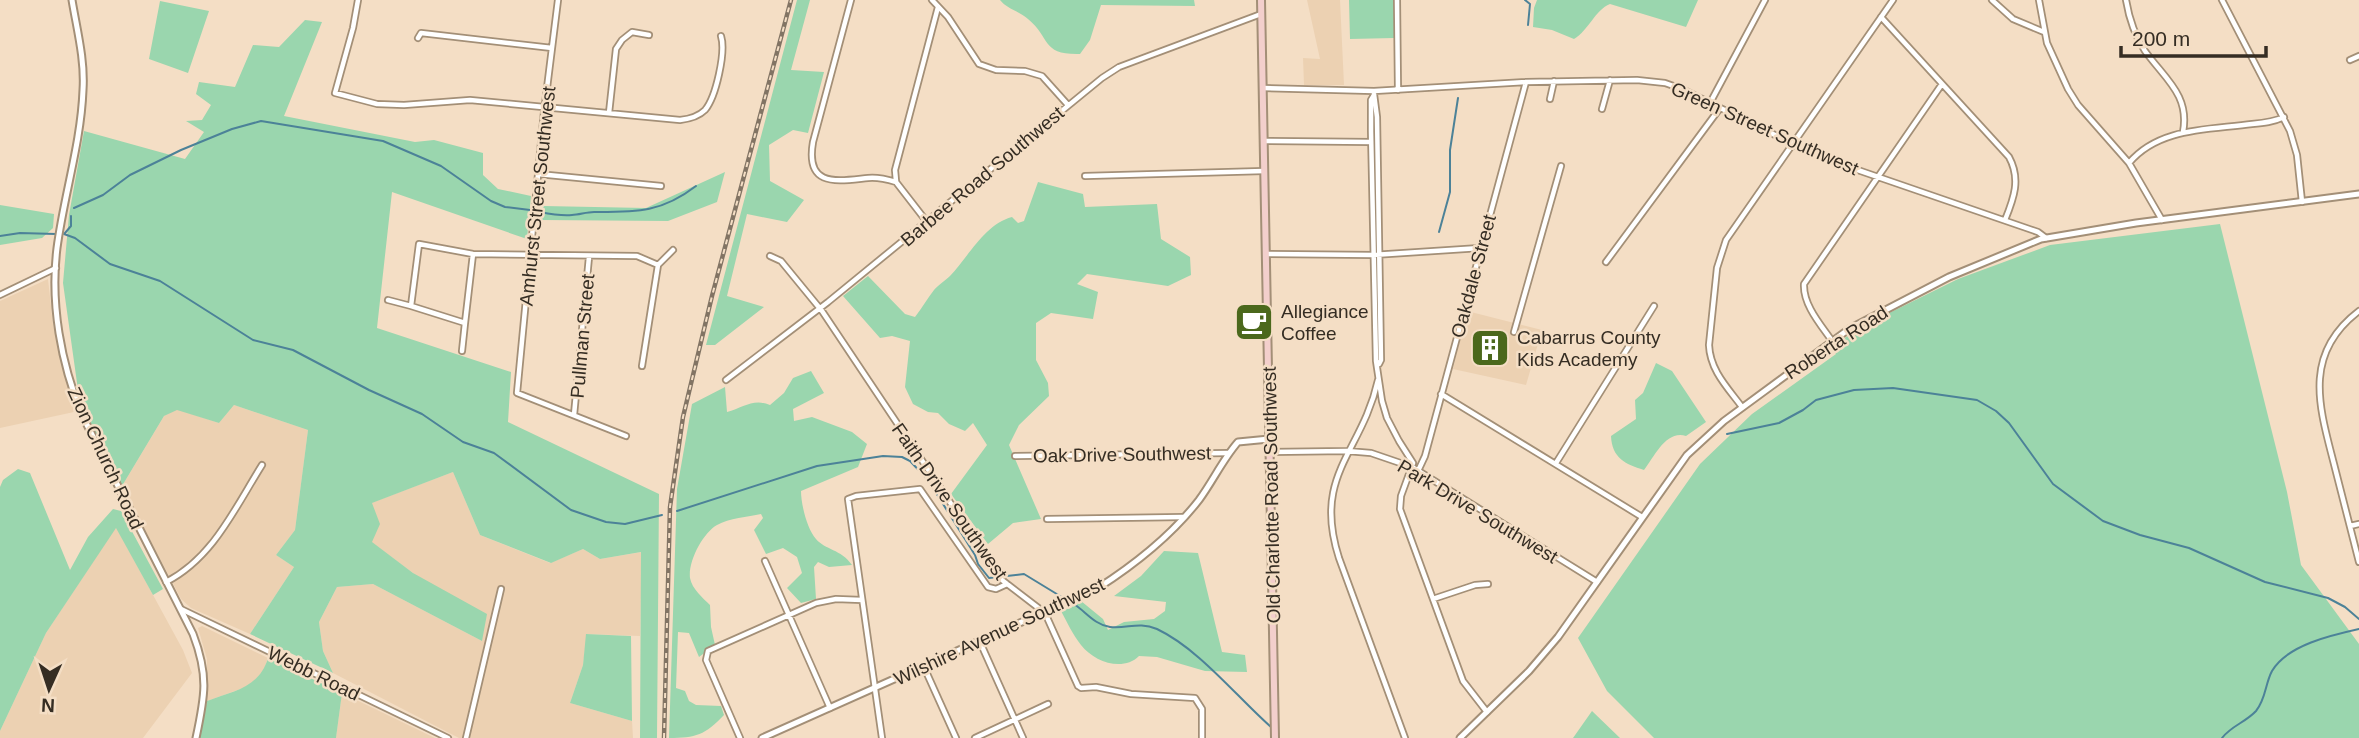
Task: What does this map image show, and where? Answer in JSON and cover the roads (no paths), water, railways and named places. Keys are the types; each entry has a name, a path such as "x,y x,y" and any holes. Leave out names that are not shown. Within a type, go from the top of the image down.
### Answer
{"main road":[{"name":"Old Charlotte Road Southwest","path":"1261,0 1275,738"}],"street":[{"name":"Zion Church Road","path":"72,0 82,61 83,90 56,268 56,311 74,396 199,651 205,673 203,706 196,738"},
{"path":"358,0 354,28 335,93 377,104 404,105 470,100 690,119 699,115 712,99 723,51 721,36"},
{"name":"Amhurst Street Southwest","path":"558,0 517,393 574,415"},
{"path":"851,0 813,142 812,162 819,173 834,182 868,178 896,182"},
{"path":"932,0 979,64 996,70 1036,72 1049,82 1068,106"},
{"path":"1397,0 1398,90"},
{"path":"1710,103 1765,0"},
{"path":"1742,407 1716,372 1710,356 1717,268 1726,240 1893,0"},
{"path":"1992,0 2013,19 2044,32"},
{"path":"2039,0 2044,32 2055,65 2068,89 2078,105 2129,163 2162,220"},
{"path":"2126,0 2131,23 2140,42 2183,104 2186,118 2183,132"},
{"path":"2222,0 2284,117 2297,155 2302,202"},
{"path":"927,222 896,182 895,170 939,6"},
{"name":"Barbee Road Southwest","path":"726,380 820,308 1102,78 1119,67 1261,14"},
{"path":"1881,17 2009,157 2017,175 2015,191 2005,220"},
{"path":"609,113 616,49 632,32 649,35"},
{"path":"418,38 422,33 552,48"},
{"path":"2350,60 2359,55"},
{"path":"1602,109 1610,80"},
{"path":"1550,99 1554,81"},
{"name":"Green Street Southwest","path":"1263,88 1374,93 1554,81 1665,83 1793,144 1877,177 2038,232 2046,238"},
{"name":"Oakdale Street","path":"1418,471 1425,456 1526,82"},
{"path":"1832,341 1808,305 1804,285 1942,84"},
{"path":"1374,93 1371,100 1374,142 1376,361 1387,418 1413,463 1401,496 1400,509 1463,681 1487,712"},
{"path":"1606,262 1720,108"},
{"path":"2129,163 2149,145 2183,132 2268,122 2284,117"},
{"path":"1264,141 1374,142"},
{"path":"1514,332 1561,166"},
{"path":"1085,176 1264,171"},
{"path":"538,174 661,186"},
{"name":"Roberta Road","path":"1460,738 1539,659 1687,455 1742,407 1832,341 1873,315 1986,261 2046,238 2359,194"},
{"path":"411,306 419,244 473,254 637,256 658,265"},
{"path":"1266,254 1376,254 1480,248"},
{"path":"642,366 658,265 673,250"},
{"path":"462,351 473,254"},
{"name":"Faith Drive Southwest","path":"770,256 781,261 820,308 1003,580 1045,613 1077,686 1131,694 1195,698 1202,709 1202,738"},
{"name":"Pullman Street","path":"574,415 589,257"},
{"path":"0,295 56,268"},
{"path":"388,300 465,323"},
{"path":"1556,463 1654,306"},
{"path":"2359,311 2341,328 2330,344 2322,363 2319,384 2320,409 2359,562"},
{"path":"1378,376 1370,408 1347,451 1332,491 1332,533 1405,738"},
{"path":"1441,394 1642,517"},
{"path":"574,415 626,436"},
{"path":"1228,453 1238,442 1269,439"},
{"name":"Park Drive Southwest","path":"1270,452 1347,451 1378,455 1412,467 1597,582"},
{"name":"Oak Drive Southwest","path":"1015,456 1228,453"},
{"name":"Wilshire Avenue Southwest","path":"762,738 1098,588 1151,551 1184,517 1214,479 1228,453"},
{"path":"166,582 189,568 207,551 262,465"},
{"path":"882,738 848,499 920,489 988,587 996,589 1003,580"},
{"path":"1047,519 1184,517"},
{"path":"2350,526 2359,524"},
{"path":"765,561 830,708"},
{"path":"1433,599 1475,585 1488,584"},
{"path":"466,738 501,589"},
{"path":"740,738 705,656 712,648 824,600 862,600"},
{"name":"Webb Road","path":"180,609 448,738"},
{"path":"980,642 1024,738"},
{"path":"924,667 956,738"},
{"path":"975,738 1048,704"}],"waterway":[{"path":"1525,0 1530,4 1528,25"},
{"path":"1439,232 1450,192 1450,150 1458,98"},
{"path":"74,208 103,195 130,175 181,150 232,129 261,121 383,141 441,166 491,201 505,207 530,210"},
{"path":"540,212 568,215 648,209 671,201 696,186"},
{"path":"65,233 71,226 71,216"},
{"path":"0,236 20,233 56,234"},
{"path":"64,234 75,238 110,264 160,281 253,340 293,350 422,414 463,442 494,453 571,510 606,522 625,524 662,515"},
{"path":"1727,434 1779,423 1816,400 1854,390 1893,388 1977,400 1996,411 2009,423 2053,484 2103,521 2140,535 2189,548 2265,582 2328,598 2359,619"},
{"path":"677,511 817,466 883,456 902,457 910,461 928,480 989,578 1024,574 1065,599"},
{"path":"1074,604 1105,626 1139,625 1157,629 1173,638 1188,648 1271,727"},
{"path":"2222,738 2256,711 2262,702 2272,671 2288,654 2311,642 2359,629"}],"railway":[{"path":"664,738 670,507 683,417 712,296 791,0"}],"place":[{"name":"Allegiance Coffee","path":"1254,322"},
{"name":"Cabarrus County Kids Academy","path":"1490,348"}]}
